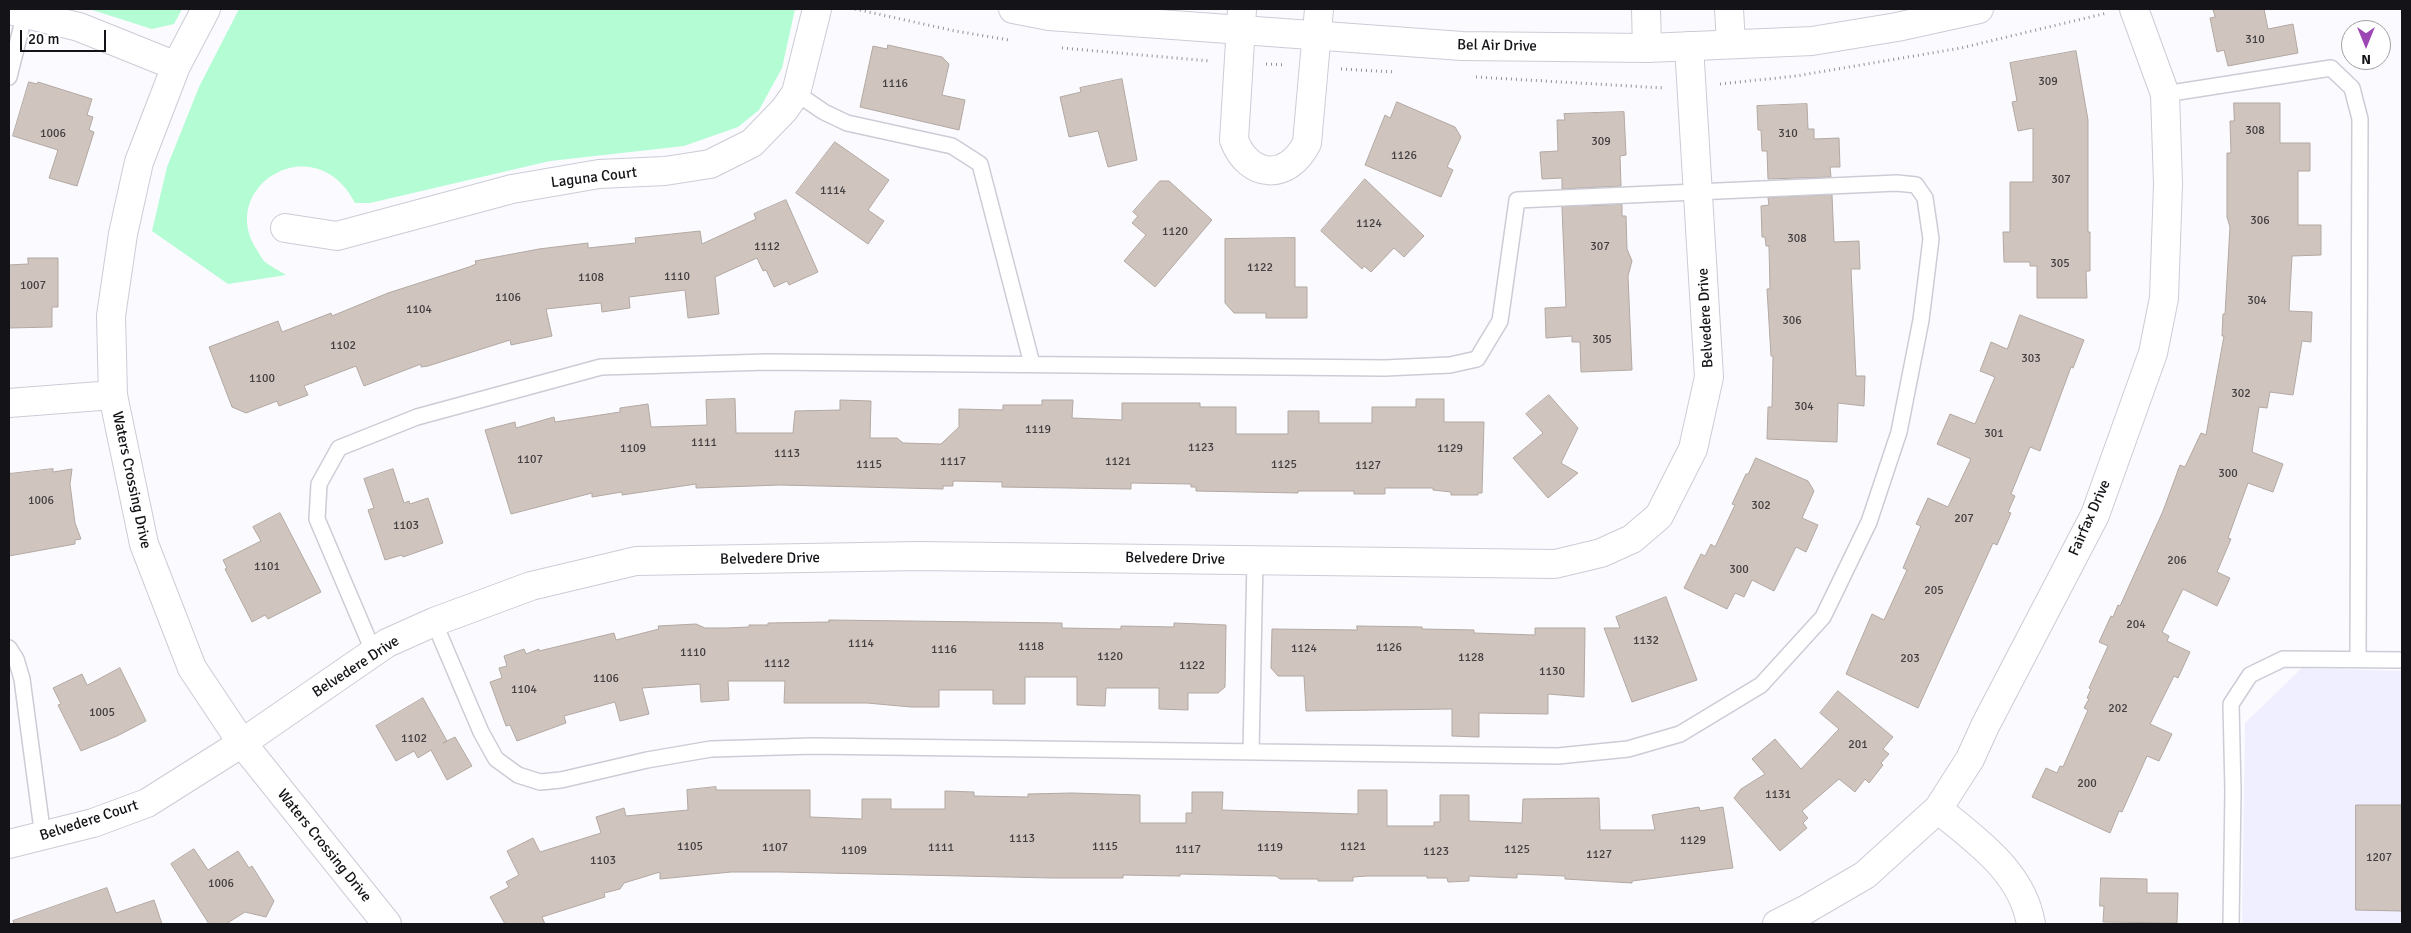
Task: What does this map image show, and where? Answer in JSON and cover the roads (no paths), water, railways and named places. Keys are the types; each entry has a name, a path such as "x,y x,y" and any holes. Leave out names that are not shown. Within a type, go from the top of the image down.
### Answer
{"street":[{"name":"Waters Crossing Drive","path":"206,9 176,66 140,162 123,234 111,316 113,395 144,544 192,668 242,743 387,924"},
{"name":"Laguna Court","path":"285,228 337,236 512,189 599,174 665,171 710,164 752,143 784,110 796,93 817,9"},
{"name":"Bel Air Drive","path":"1013,9 1049,16 1241,19 1316,36 1462,46 1647,48 1812,41 1896,27 1979,9"},
{"path":"1241,19 1234,140 1238,151 1246,161 1257,168 1281,169 1301,155 1307,143 1319,9"},
{"path":"1646,9 1647,48"},
{"path":"1729,9 1731,44"},
{"name":"Fairfax Drive","path":"1777,924 1809,917 1865,875 1938,809 1970,759 1985,726 2095,515 2152,353 2164,298 2168,184 2166,94 2134,9"},
{"path":"17,12 79,27 176,66"},
{"name":"Belvedere Drive","path":"242,743 387,644 434,622 532,586 636,562 919,556 1555,564 1601,553 1632,539 1659,516 1693,449 1709,377 1689,46"},
{"path":"9,403 113,395"},
{"name":"Belvedere Court","path":"9,844 93,823 147,803 242,743"},
{"path":"1938,809 1995,857 2018,889 2028,910 2031,924"}],"lane":[{"path":"9,77 17,12"},
{"path":"2166,94 2331,68 2352,88 2360,128 2358,659"},
{"path":"796,93 824,112 847,123 952,146 980,164 998,227 1032,364"},
{"path":"374,653 317,519 319,484 338,448 417,417 600,367 767,362 1385,368 1450,365 1477,358 1500,321 1517,200 1896,184 1916,185 1925,198 1931,239 1921,320 1899,432 1869,522 1823,617 1761,685 1680,734 1628,749 1558,756 813,746 711,749 647,760 561,780 540,782 518,775 496,759 481,732 434,622"},
{"path":"1250,752 1255,560"},
{"path":"9,648 16,659 22,680 43,837"},
{"path":"2231,924 2233,791 2231,704 2250,675 2283,659 2402,660"}]}
